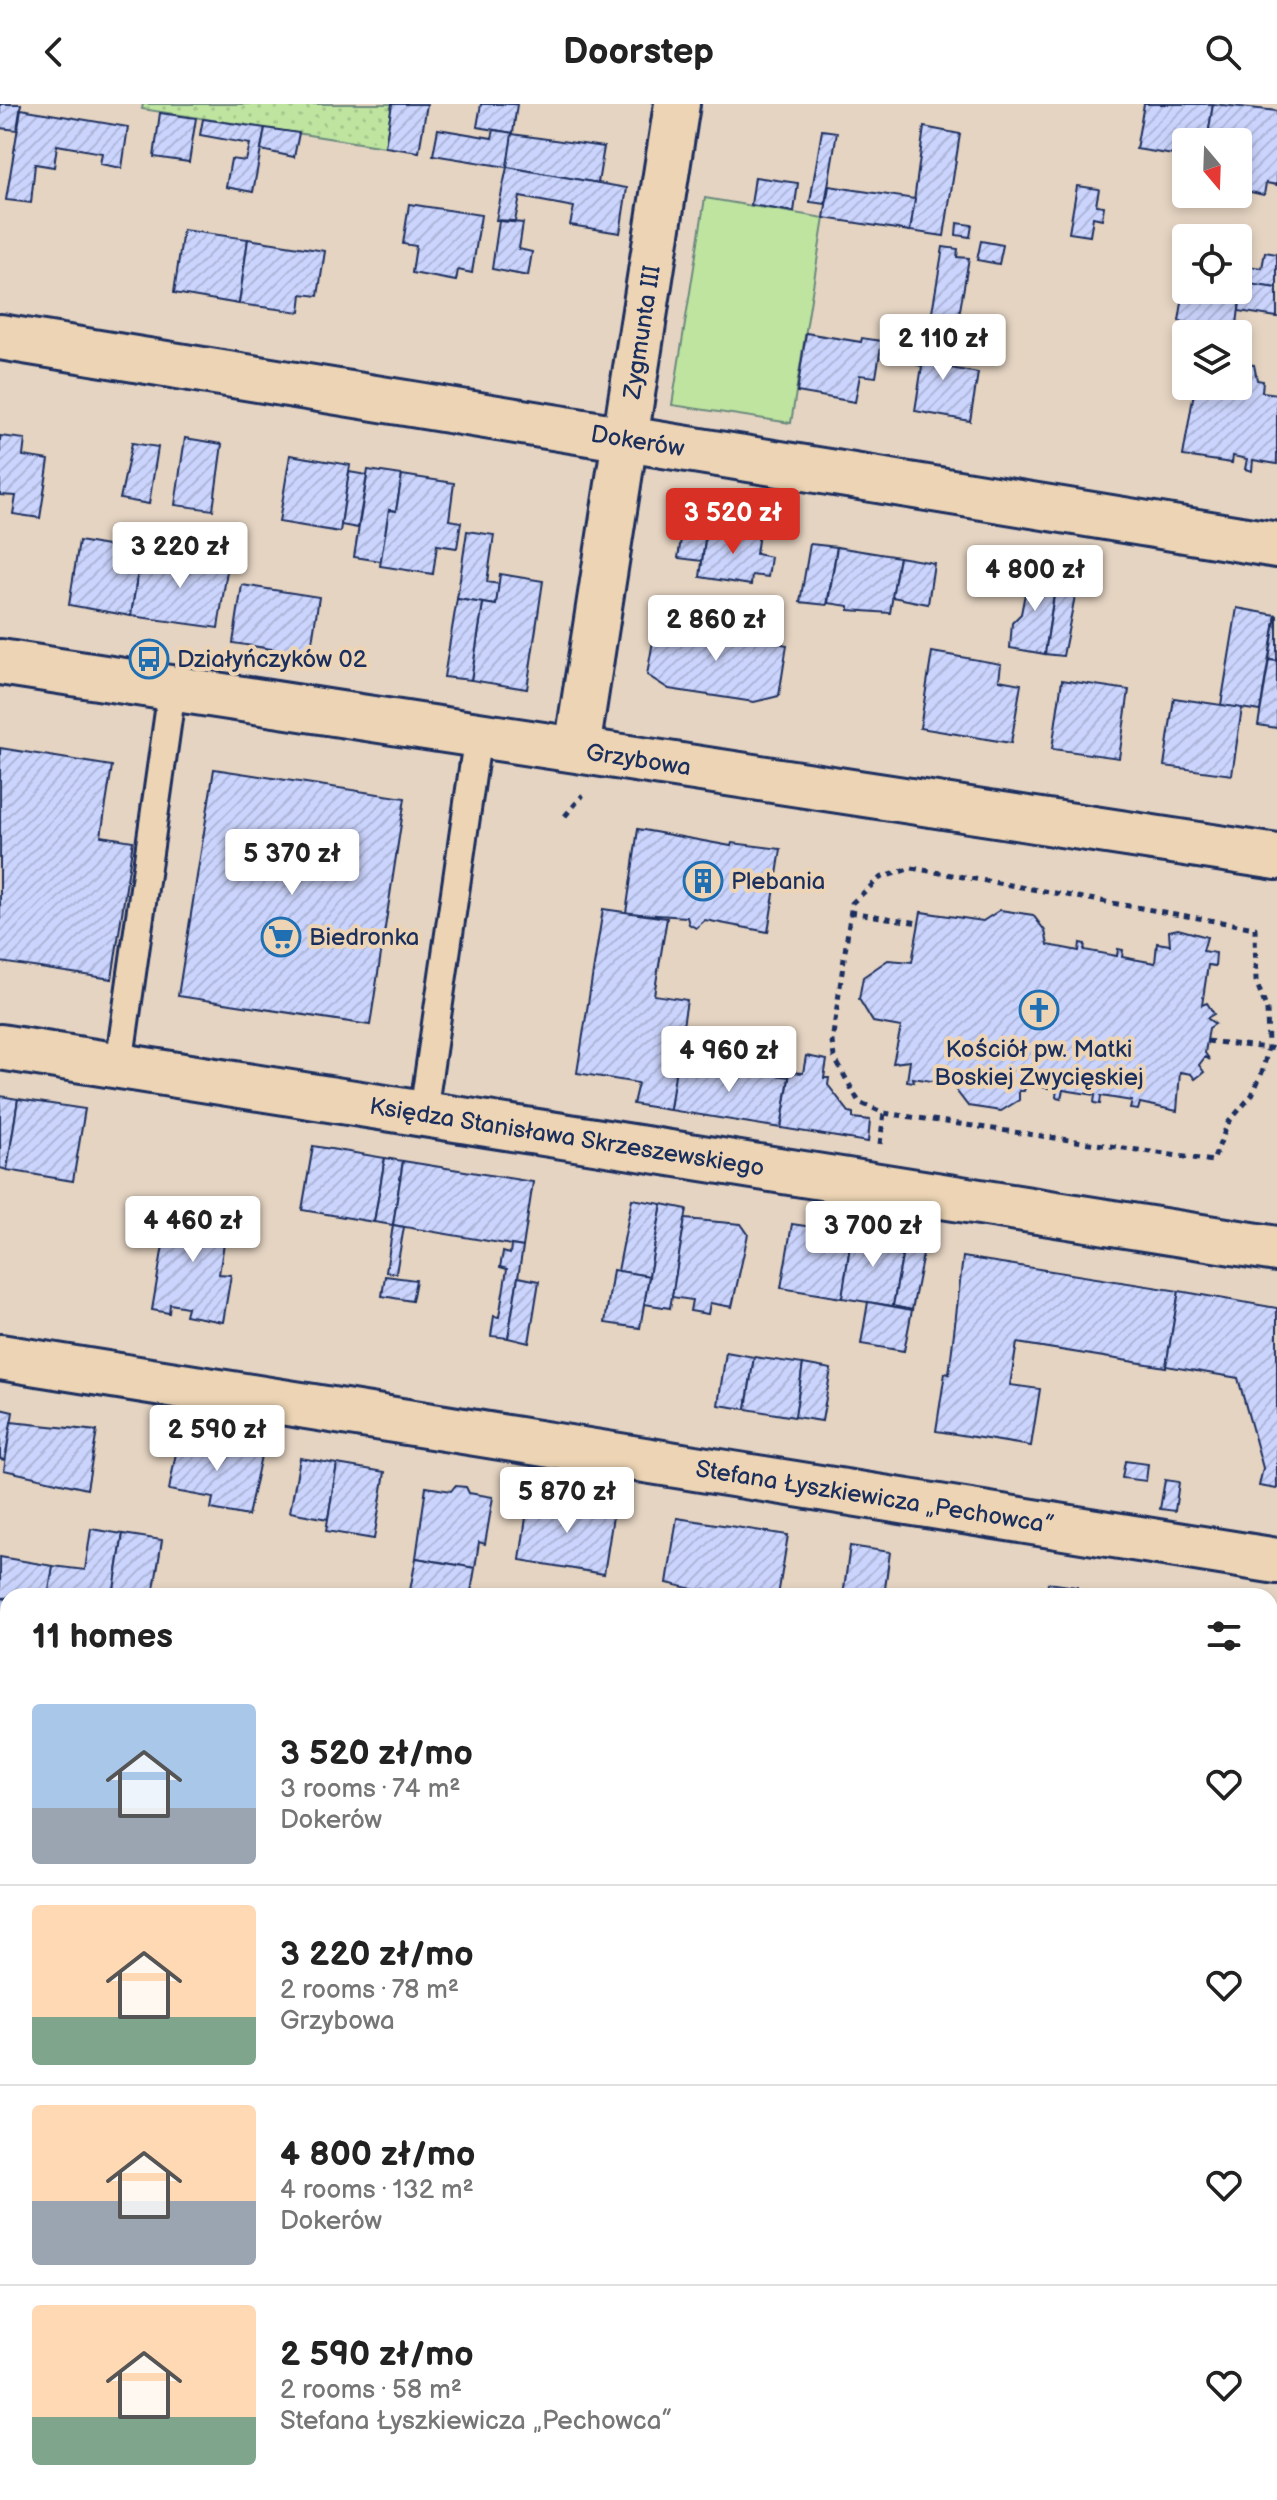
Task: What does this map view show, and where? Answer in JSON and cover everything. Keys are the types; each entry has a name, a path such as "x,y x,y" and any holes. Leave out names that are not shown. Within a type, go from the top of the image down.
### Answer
{"street":[{"name":"Zygmunta III","path":"581,766 677,104"},
{"name":"Dokerów","path":"0,337 1277,545"},
{"name":"Grzybowa","path":"0,662 478,734 581,766 1277,857"},
{"name":"Księdza Stanisława Skrzeszewskiego","path":"0,1047 1277,1249"},
{"name":"Stefana Łyszkiewicza „Pechowca”","path":"0,1357 1277,1561"}],"lane":[{"path":"119,1065 172,690"},
{"path":"423,1113 478,734"}],"path":[{"path":"565,816 582,797 581,766"},
{"path":"912,868 1255,928 1256,981 1267,1010 1268,1047 1263,1070 1252,1095 1228,1123 1213,1161 884,1113 859,1102 834,1057 832,1042 852,903 880,878 912,868"},
{"path":"850,912 919,923"},
{"path":"1207,1041 1277,1049"}],"green space":[{"path":"143,104 392,104 385,147 142,109"},
{"path":"705,198 824,218 791,423 672,405"}],"building":[{"path":"0,104 21,104 17,130 0,128"},
{"path":"392,104 427,104 419,152 385,147"},
{"path":"481,104 517,104 513,133 477,127"},
{"path":"1144,104 1213,104 1209,128 1172,128 1172,155 1136,149"},
{"path":"1213,104 1277,111 1277,185 1266,183 1264,195 1252,192 1252,128 1209,128"},
{"path":"21,109 128,127 122,168 100,164 102,153 57,145 54,167 35,164 31,203 6,200"},
{"path":"160,113 196,118 189,162 154,157"},
{"path":"203,119 265,128 253,192 226,187 231,159 246,161 250,144 200,135"},
{"path":"924,127 960,134 944,236 910,231"},
{"path":"265,128 299,133 294,157 261,150"},
{"path":"438,129 492,138 494,130 513,133 507,167 433,155"},
{"path":"822,130 837,132 825,204 810,202"},
{"path":"512,134 604,147 598,183 507,167"},
{"path":"507,167 627,188 620,233 570,225 574,207 520,197 515,221 496,220"},
{"path":"755,177 798,183 794,212 751,205"},
{"path":"829,186 915,199 910,231 824,218"},
{"path":"1077,186 1099,189 1096,205 1104,206 1102,219 1093,217 1090,236 1069,233"},
{"path":"409,204 481,215 472,273 458,270 456,281 412,273 416,246 403,244"},
{"path":"499,221 523,223 519,249 532,252 528,276 492,269"},
{"path":"957,223 972,225 970,237 956,235"},
{"path":"183,230 248,239 239,304 174,293"},
{"path":"248,239 325,251 318,296 302,294 300,312 239,304"},
{"path":"981,241 1003,245 999,264 977,260"},
{"path":"943,247 958,249 957,257 969,258 955,339 928,336"},
{"path":"1265,252 1277,254 1277,288 1252,285 1252,267 1262,268"},
{"path":"1252,284 1277,288 1277,317 1239,311 1240,304 1252,304"},
{"path":"1182,304 1239,304 1238,320 1179,320"},
{"path":"923,331 929,332 928,336 951,339 945,367 978,373 970,421 915,411 922,366 917,365"},
{"path":"806,333 861,342 862,338 882,341 876,377 860,375 855,402 797,392"},
{"path":"1254,365 1257,380 1263,381 1262,392 1277,394 1277,464 1253,460 1252,471 1245,469 1247,459 1233,456 1232,463 1183,456 1193,400 1252,400"},
{"path":"0,436 25,439 23,456 49,460 40,518 13,514 16,496 0,495"},
{"path":"185,438 222,444 213,510 175,505"},
{"path":"132,443 158,447 149,504 120,499"},
{"path":"290,455 350,465 340,532 279,522"},
{"path":"368,470 402,475 396,511 389,510 381,561 354,557"},
{"path":"349,472 367,475 358,528 341,525"},
{"path":"402,475 454,483 449,520 461,522 457,548 437,545 433,574 380,566 389,510 396,511"},
{"path":"685,514 712,518 711,526 707,526 702,561 678,558"},
{"path":"707,526 759,533 756,554 771,557 768,577 752,575 751,585 700,577"},
{"path":"467,531 494,535 487,582 499,584 496,605 457,599"},
{"path":"79,541 141,552 131,616 69,605"},
{"path":"810,544 837,547 827,605 800,602"},
{"path":"837,547 899,557 890,613 849,610 849,606 828,603"},
{"path":"979,548 1011,553 1006,592 973,588"},
{"path":"141,552 228,564 218,628 131,616"},
{"path":"899,557 934,563 928,604 892,597"},
{"path":"1030,568 1057,573 1045,654 1010,648 1012,623 1021,614"},
{"path":"500,574 543,581 527,689 471,680 483,603 496,605"},
{"path":"1056,583 1077,586 1063,656 1045,654"},
{"path":"242,585 319,597 310,655 233,643"},
{"path":"457,599 483,603 471,680 444,677"},
{"path":"1237,608 1276,615 1260,711 1221,705"},
{"path":"1277,616 1277,661 1269,660"},
{"path":"656,624 687,628 687,624 787,645 779,696 754,702 669,689 647,675"},
{"path":"932,652 1001,664 999,680 1021,684 1011,743 920,728"},
{"path":"1269,660 1277,661 1277,728 1258,725"},
{"path":"1062,680 1129,690 1119,758 1052,749"},
{"path":"1174,698 1242,708 1232,775 1164,766"},
{"path":"0,748 112,766 101,836 133,841 112,979 0,962"},
{"path":"214,769 405,798 370,1025 178,996"},
{"name":"Plebania","path":"638,829 731,846 732,843 781,849 768,932 705,920 696,928 689,924 687,917 626,913"},
{"path":"603,909 667,918 654,995 687,1000 670,1110 633,1104 638,1083 577,1073"},
{"name":"Kościół pw. Matki Boskiej Zwycięskiej","path":"1000,910 1033,915 1045,931 1048,945 1079,951 1080,943 1085,944 1084,950 1117,956 1118,949 1123,950 1122,957 1155,963 1157,943 1170,945 1169,931 1178,929 1207,937 1203,951 1216,953 1215,966 1208,965 1202,1005 1207,1003 1214,1014 1207,1018 1215,1024 1209,1028 1205,1053 1210,1060 1205,1057 1199,1065 1204,1072 1195,1079 1191,1074 1180,1072 1177,1111 1140,1103 1138,1110 1130,1109 1132,1101 1101,1096 1100,1104 1094,1103 1095,1095 1063,1090 1061,1098 1056,1097 1057,1089 1026,1085 1024,1091 1019,1091 1019,1100 1001,1111 968,1106 955,1089 956,1085 913,1078 914,1082 907,1081 910,1061 893,1063 901,1027 873,1022 859,999 863,977 888,960 912,962 921,912 983,921"},
{"path":"806,1056 827,1060 824,1078 829,1078 828,1085 853,1113 853,1118 870,1120 868,1142 781,1128 790,1072 803,1073"},
{"path":"677,1060 789,1077 781,1128 670,1110"},
{"path":"0,1096 18,1099 7,1170 0,1168"},
{"path":"18,1099 85,1109 73,1181 7,1170"},
{"path":"313,1146 385,1158 374,1222 302,1210"},
{"path":"385,1158 403,1161 393,1225 374,1222"},
{"path":"403,1161 533,1182 523,1247 393,1225"},
{"path":"632,1199 662,1204 649,1276 618,1271"},
{"path":"170,1204 229,1213 219,1274 231,1275 223,1322 185,1315 187,1307 170,1304 169,1313 152,1310"},
{"path":"662,1204 687,1209 670,1308 644,1304"},
{"path":"685,1219 741,1224 748,1234 732,1307 710,1303 708,1314 690,1311 692,1300 672,1297"},
{"path":"792,1224 852,1233 842,1298 781,1288"},
{"path":"393,1225 404,1227 396,1273 386,1272"},
{"path":"852,1233 905,1241 893,1306 842,1298"},
{"path":"905,1241 925,1244 912,1310 893,1306"},
{"path":"511,1245 523,1247 508,1338 491,1336 494,1316 499,1317 507,1269 500,1267 503,1252 510,1254"},
{"path":"963,1257 1179,1291 1166,1367 1017,1343 1010,1385 1040,1389 1031,1446 936,1431 945,1373 949,1374"},
{"path":"613,1270 649,1276 640,1328 605,1323"},
{"path":"385,1276 416,1280 412,1301 382,1296"},
{"path":"518,1277 539,1281 529,1343 508,1338"},
{"path":"1179,1291 1277,1308 1277,1489 1259,1486 1263,1468 1238,1378 1166,1366"},
{"path":"868,1302 912,1310 904,1351 861,1344"},
{"path":"726,1352 754,1357 746,1409 718,1405"},
{"path":"754,1357 803,1364 795,1417 746,1409"},
{"path":"803,1364 831,1369 822,1421 795,1417"},
{"path":"0,1409 13,1412 5,1460 0,1459"},
{"path":"11,1422 97,1431 87,1489 4,1470"},
{"path":"179,1437 206,1441 206,1438 262,1451 248,1516 211,1509 213,1498 169,1490"},
{"path":"300,1458 337,1464 328,1519 290,1512"},
{"path":"1125,1461 1148,1464 1146,1481 1122,1478"},
{"path":"337,1464 385,1472 374,1539 326,1531"},
{"path":"1165,1480 1179,1482 1175,1511 1160,1509"},
{"path":"455,1486 466,1487 469,1493 493,1497 485,1544 479,1542 475,1568 416,1558 426,1487 451,1491"},
{"path":"529,1496 614,1510 604,1574 520,1560"},
{"path":"677,1518 788,1535 779,1588 688,1588 667,1583"},
{"path":"91,1529 123,1534 114,1588 49,1588 53,1566 85,1570"},
{"path":"123,1534 162,1540 154,1588 114,1588"},
{"path":"850,1546 890,1552 885,1588 844,1588"},
{"path":"0,1557 53,1566 49,1588 0,1588"},
{"path":"416,1558 475,1568 472,1588 410,1588"},
{"path":"1048,1583 1077,1587 1077,1588 1047,1588"}],"place":[{"name":"Działyńczyków 02","path":"149,659"},
{"name":"Plebania","path":"703,881"},
{"name":"Biedronka","path":"281,937"},
{"name":"Kościół pw. Matki Boskiej Zwycięskiej","path":"1039,1010"}]}
